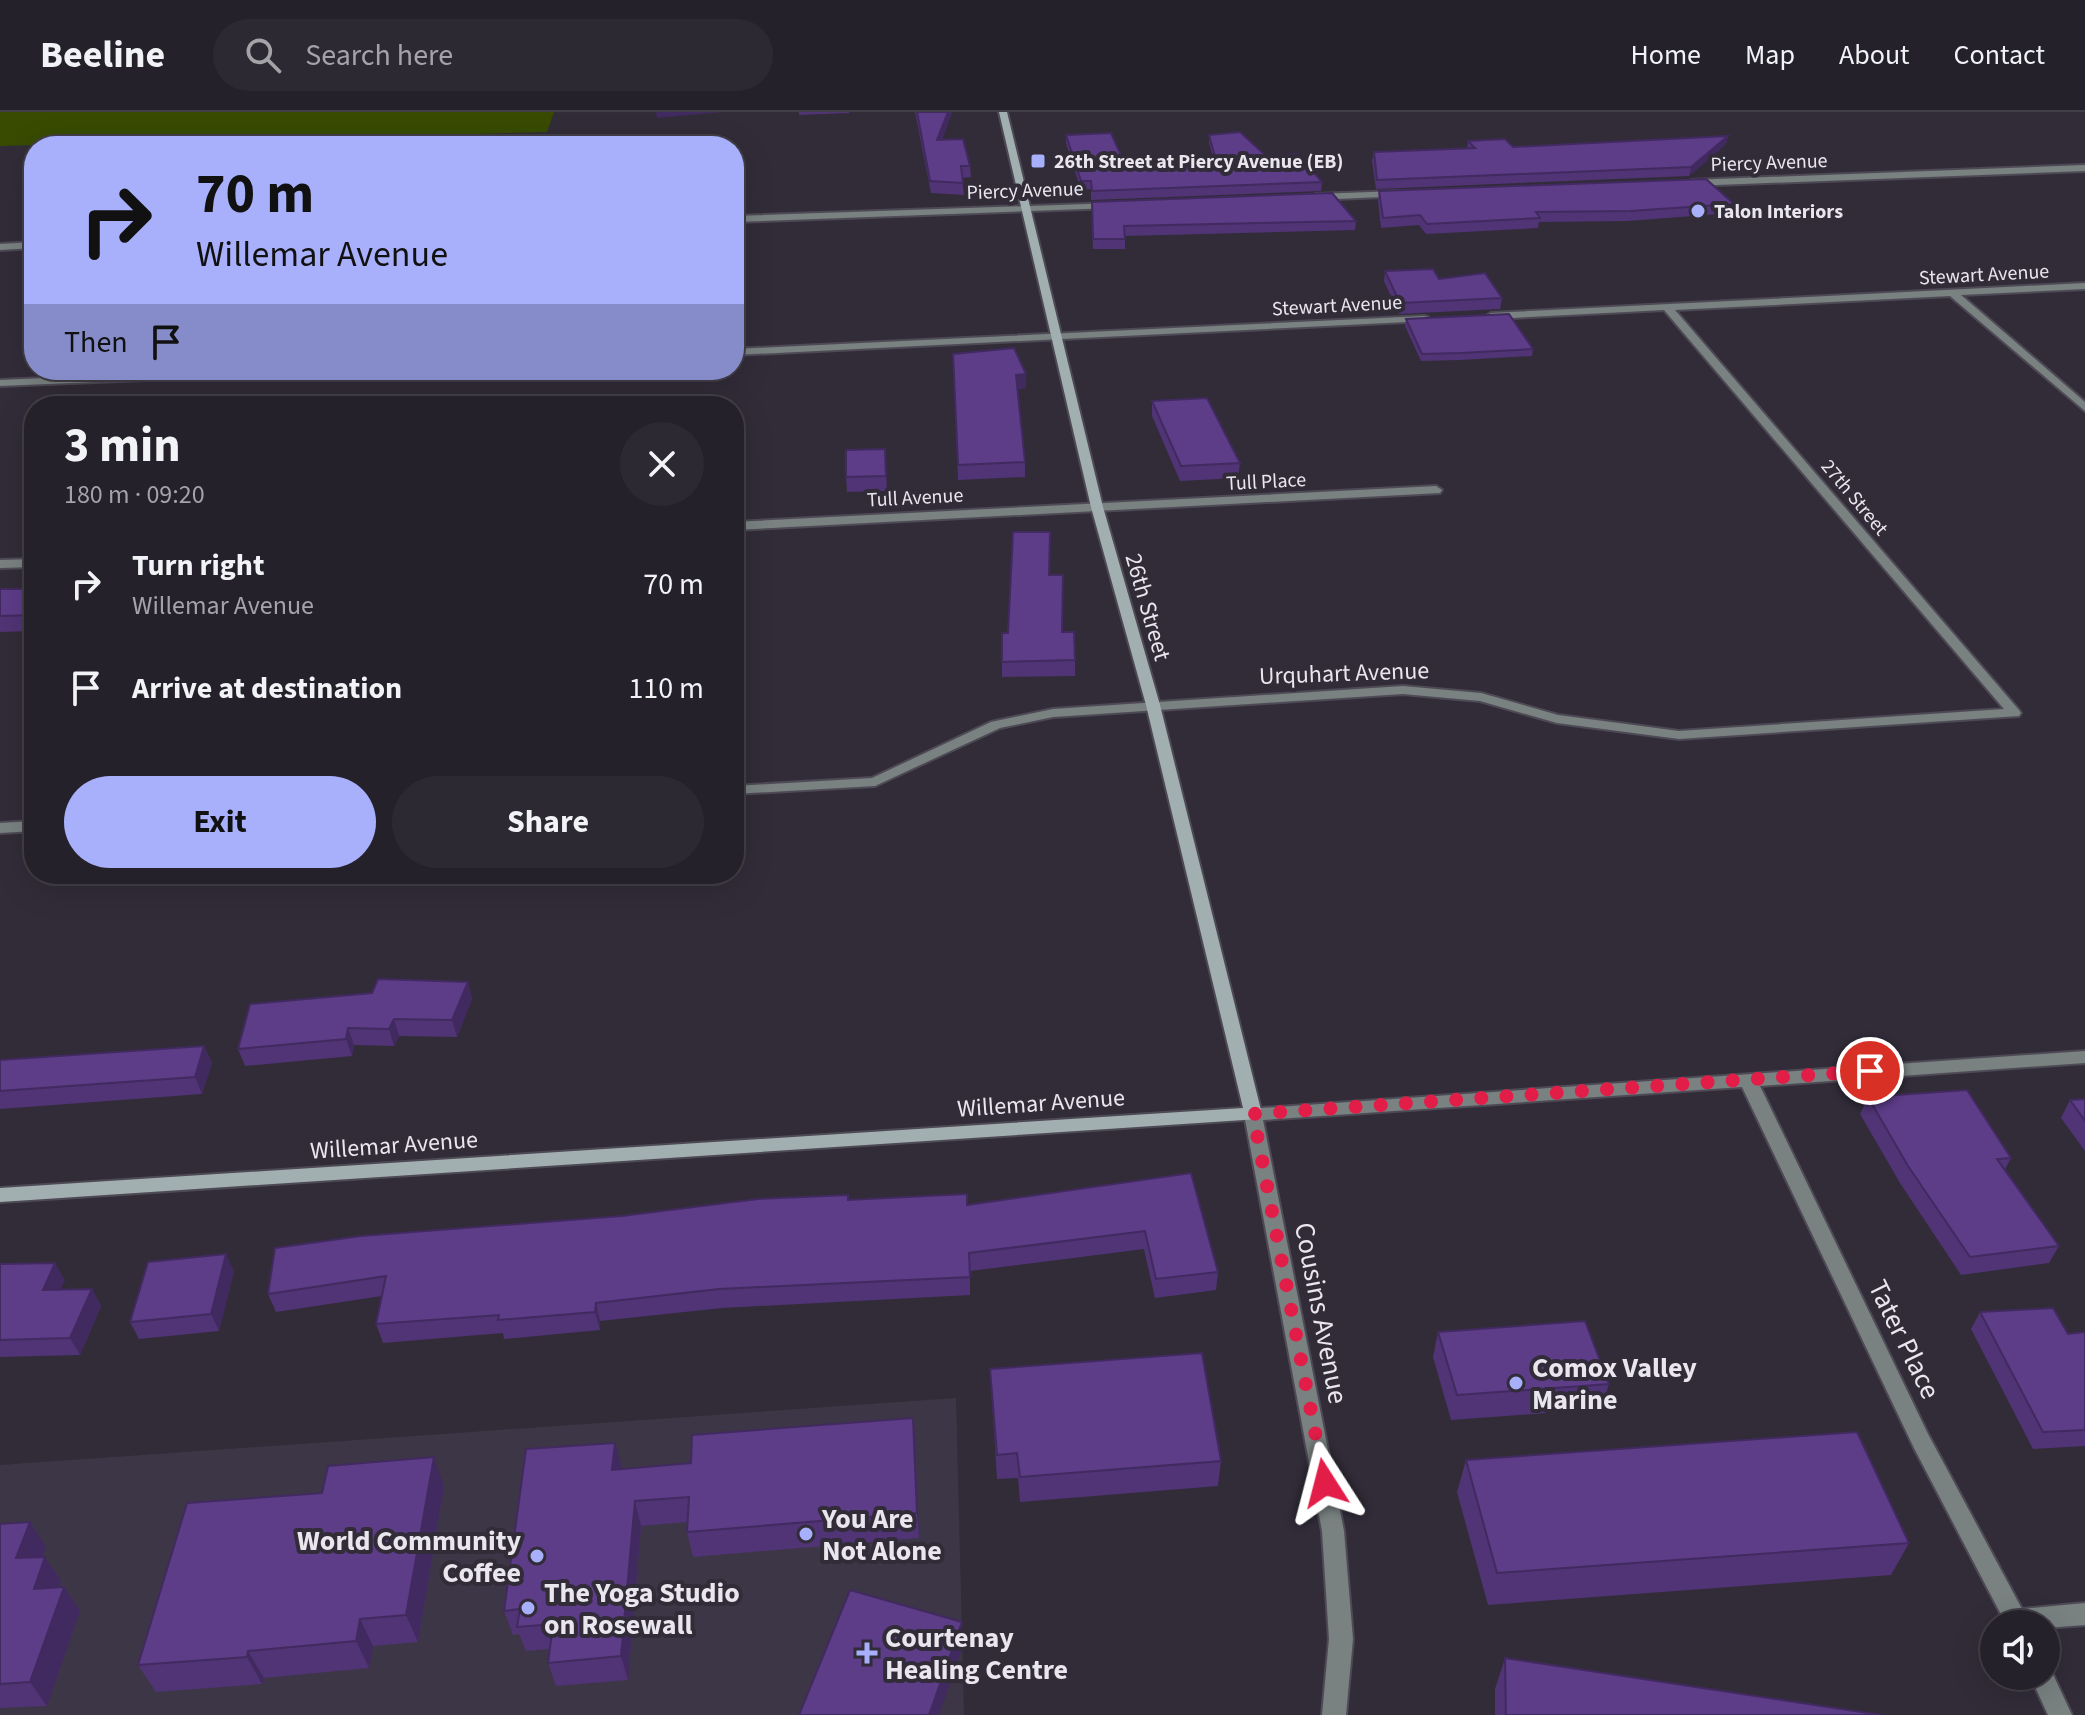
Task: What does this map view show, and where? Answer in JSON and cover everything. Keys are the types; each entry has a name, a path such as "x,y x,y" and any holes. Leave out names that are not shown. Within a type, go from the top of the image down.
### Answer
{"street":[{"name":"26th Street","path":"1003,112 1097,507 1153,705 1253,1114"},
{"name":"Piercy Avenue","path":"1674,184 2085,168"},
{"path":"1310,197 1405,194"},
{"name":"Piercy Avenue","path":"744,219 1121,205"},
{"path":"0,247 24,246"},
{"name":"Stewart Avenue","path":"1479,316 2085,286"},
{"path":"1954,294 2085,408"},
{"name":"27th Street","path":"1667,307 2014,713"},
{"name":"Stewart Avenue","path":"744,352 1432,319"},
{"path":"0,383 71,380"},
{"name":"Tull Place","path":"1097,507 1436,490"},
{"name":"Tull Avenue","path":"744,525 1097,507"},
{"path":"0,564 24,563"},
{"name":"Urquhart Avenue","path":"744,789 875,782 996,725 1053,713 1153,705 1403,690 1481,697 1557,719 1679,735 2014,713"},
{"path":"0,828 24,827"},
{"name":"Willemar Avenue","path":"0,1195 2085,1057"},
{"name":"Tater Place","path":"1748,1080 1921,1441 2011,1610"},
{"name":"Cousins Avenue","path":"1253,1114 1333,1531 1341,1639 1334,1715"},
{"name":"Tater Place","path":"2060,1617 2085,1614"},
{"path":"2048,1690 2060,1715"}],"shaded area":[{"path":"956,1398 964,1715 0,1715 0,1465"}],"green space":[{"path":"0,112 554,112 547,132 391,136 24,136 24,145 0,146"}],"building":[{"path":"917,112 948,112 937,140 963,139 970,166 961,166 963,183 930,181"},
{"path":"1240,132 1266,156 1298,154 1322,182 1092,191 1091,181 1081,181 1066,135 1111,133 1123,160 1215,157 1209,135"},
{"path":"1728,136 1691,167 1377,180 1374,152 1475,148 1468,141 1505,139 1513,147"},
{"path":"1706,179 1734,204 1630,211 1536,212 1540,218 1427,224 1420,215 1383,218 1379,191"},
{"path":"1332,193 1356,221 1124,226 1125,239 1093,239 1092,202"},
{"path":"1433,269 1439,279 1485,273 1502,298 1400,303 1385,271"},
{"path":"1509,314 1533,349 1422,354 1406,319"},
{"path":"1014,348 1026,374 1016,375 1025,462 958,465 953,354"},
{"path":"1207,398 1240,463 1181,466 1152,401"},
{"path":"885,449 886,476 846,477 846,450"},
{"path":"1013,532 1050,532 1049,575 1063,575 1062,632 1074,632 1075,660 1002,662 1002,633 1008,633"},
{"path":"0,589 24,589 24,615 0,616"},
{"path":"378,979 468,982 452,1020 394,1019 389,1029 348,1028 346,1039 238,1049 250,1004 372,993"},
{"path":"204,1046 195,1077 0,1091 0,1060"},
{"path":"1967,1090 2011,1158 1997,1159 2059,1246 1970,1257 1908,1166 1868,1097"},
{"path":"2085,1099 2085,1121 2070,1100"},
{"path":"1191,1173 1218,1272 1156,1279 1145,1231 969,1253 970,1277 719,1289 596,1303 595,1312 498,1320 499,1315 376,1324 386,1276 268,1294 275,1248 361,1236 622,1216 758,1199 848,1195 848,1200 967,1194 967,1205"},
{"path":"226,1254 211,1314 130,1322 148,1262"},
{"path":"55,1263 43,1290 92,1289 70,1338 0,1340 0,1264"},
{"path":"2053,1308 2068,1334 2085,1332 2085,1430 2043,1432 1980,1312"},
{"path":"1585,1321 1609,1384 1457,1395 1438,1332"},
{"path":"1202,1353 1221,1461 1020,1477 1017,1453 997,1455 990,1369"},
{"path":"913,1418 917,1513 687,1532 689,1497 635,1501 621,1656 548,1663 553,1624 517,1627 520,1609 504,1611 526,1449 615,1443 612,1470 691,1463 692,1435"},
{"path":"1857,1432 1909,1543 1497,1573 1466,1460"},
{"path":"434,1457 406,1615 360,1619 356,1641 248,1651 247,1657 138,1665 187,1503 322,1493 328,1466"},
{"path":"30,1522 16,1558 45,1557 34,1589 64,1587 30,1682 0,1684 0,1524"},
{"path":"850,1590 962,1622 929,1715 799,1715"},
{"path":"1505,1658 1881,1715 1506,1715"}],"place":[{"name":"26th Street at Piercy Avenue (EB)","path":"1038,161"},
{"name":"Talon Interiors","path":"1698,211"},
{"name":"Comox Valley Marine","path":"1516,1383"},
{"name":"You Are Not Alone","path":"806,1534"},
{"name":"World Community Coffee","path":"537,1556"},
{"name":"The Yoga Studio on Rosewall","path":"528,1608"},
{"name":"Courtenay Healing Centre","path":"867,1653"}],"route":[{"path":"1325,1483 1253,1114 1870,1071"}]}
